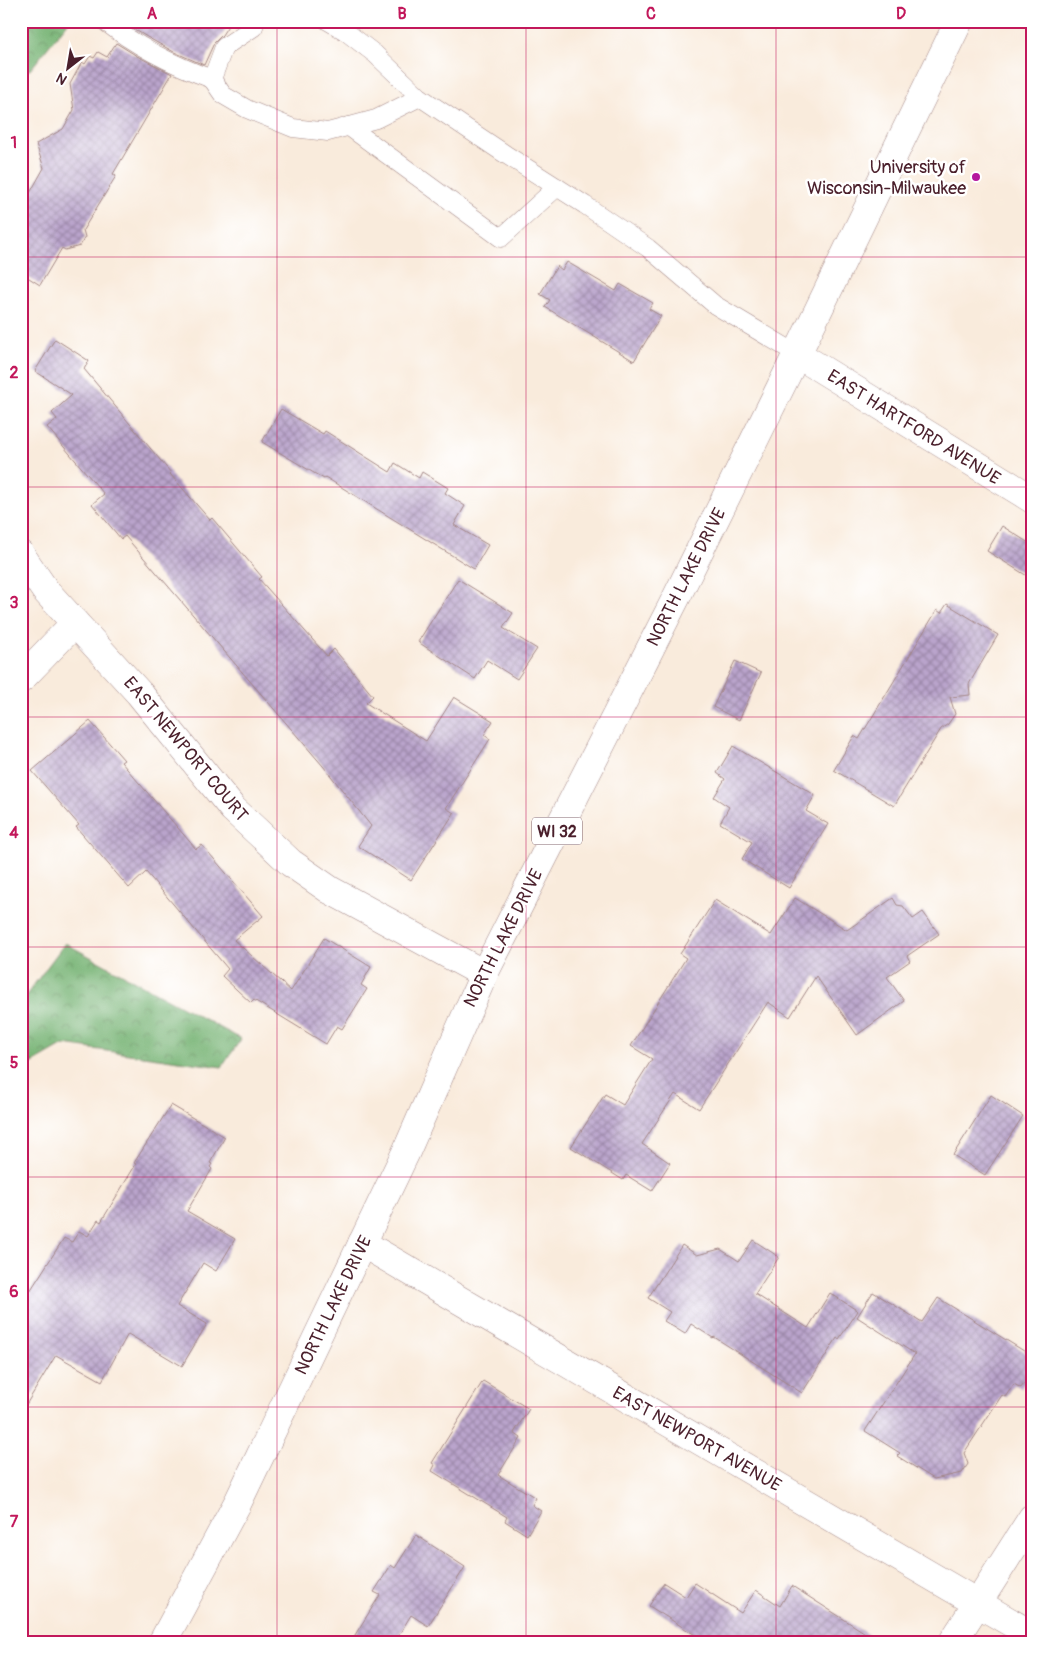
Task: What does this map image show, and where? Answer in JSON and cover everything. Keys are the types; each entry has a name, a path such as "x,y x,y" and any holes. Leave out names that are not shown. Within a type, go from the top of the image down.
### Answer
{"street":[{"name":"NORTH LAKE DRIVE","path":"162,1643 238,1502 406,1152 484,974 676,598 959,21"},
{"name":"EAST HARTFORD AVENUE","path":"797,354 1032,499"},
{"name":"EAST NEWPORT COURT","path":"21,555 45,590 139,693 233,809 291,864 330,890 484,974"},
{"path":"21,679 75,624"},
{"name":"EAST NEWPORT AVENUE","path":"362,1244 1032,1635"},
{"path":"952,1643 1032,1518"}],"lane":[{"path":"104,21 126,38 183,68 212,79 223,95 247,109 293,128 328,132 376,119 420,97"},
{"path":"328,21 345,31 375,54 420,97 648,248 715,305 797,354"},
{"path":"212,79 224,47 254,27"},
{"path":"348,126 502,238 556,187"}],"green space":[{"path":"21,21 69,21 30,70 21,70"},
{"path":"65,943 241,1039 222,1067 64,1045 31,1064 21,1064 21,1002"}],"building":[{"path":"129,21 231,21 214,43 204,65 174,52 147,37 127,25"},
{"path":"116,43 172,74 113,174 116,176 83,230 85,237 80,246 65,250 62,248 40,285 21,273 21,209 44,168 36,144 63,129 74,110 70,84 82,62 85,64 90,56 94,58 98,52 107,57"},
{"path":"567,262 616,291 620,284 653,303 649,309 661,316 634,361 545,307 550,300 540,294 557,266 562,270"},
{"path":"55,339 89,361 84,369 170,474 210,520 212,518 262,577 259,579 327,656 334,649 373,696 366,703 426,741 454,697 493,721 484,735 490,739 446,808 454,813 411,880 358,846 371,826 323,766 125,536 121,539 92,504 104,494 47,427 57,419 52,413 72,395 35,371"},
{"path":"281,409 323,434 325,431 390,472 395,463 419,478 422,472 448,488 445,493 465,506 454,525 488,545 474,569 325,477 324,479 262,442"},
{"path":"1002,526 1032,545 1032,579 987,551"},
{"path":"458,579 513,613 503,628 537,649 517,679 487,660 475,679 418,642"},
{"path":"947,604 998,635 969,684 970,695 950,697 955,714 948,724 941,729 894,806 834,770 854,736 859,739 937,610 941,613"},
{"path":"735,661 761,673 739,720 713,707"},
{"path":"90,721 124,760 121,762 196,849 202,845 263,916 234,940 291,991 324,938 371,967 361,985 367,989 342,1029 337,1026 326,1044 254,1000 251,1003 222,976 228,969 146,872 129,888 76,827 79,825 32,771"},
{"path":"733,746 815,795 806,811 828,824 789,888 742,859 752,842 720,823 729,807 714,797 725,779 717,773"},
{"path":"795,898 847,930 893,898 897,905 903,906 913,919 923,912 939,934 907,956 910,961 887,977 904,1001 857,1035 816,976 790,1017 768,1002 699,1109 675,1094 642,1144 670,1163 652,1191 626,1175 623,1180 571,1147 605,1094 623,1105 652,1059 631,1046 686,958 680,954 715,900 771,935"},
{"path":"991,1095 1023,1116 985,1175 953,1155"},
{"path":"171,1105 225,1137 210,1163 212,1164 210,1167 212,1169 187,1211 235,1239 216,1271 203,1263 177,1306 207,1324 182,1366 128,1334 102,1381 56,1355 21,1413 21,1286 30,1291 64,1238 72,1242 79,1231 88,1236 98,1220 101,1222 136,1164 134,1163"},
{"path":"753,1240 779,1257 755,1294 808,1328 830,1293 858,1311 839,1339 837,1338 802,1393 691,1324 685,1334 664,1321 670,1312 648,1298 682,1245 697,1255 720,1249 739,1261"},
{"path":"873,1292 922,1322 938,1298 1032,1356 1032,1371 1021,1388 1014,1384 1005,1397 1002,1395 964,1453 968,1464 962,1473 934,1479 897,1456 900,1453 865,1431 915,1354 857,1317"},
{"path":"483,1381 529,1409 514,1433 521,1438 498,1475 536,1498 532,1505 541,1511 527,1535 505,1521 507,1517 432,1471 435,1465 432,1463"},
{"path":"416,1535 465,1567 428,1626 411,1615 394,1643 350,1643 380,1595 374,1592 391,1565 395,1568"},
{"path":"664,1583 686,1597 695,1583 741,1613 756,1590 780,1606 792,1586 881,1643 708,1643 649,1606"}],"place":[{"name":"University of Wisconsin-Milwaukee","path":"976,177"}]}
